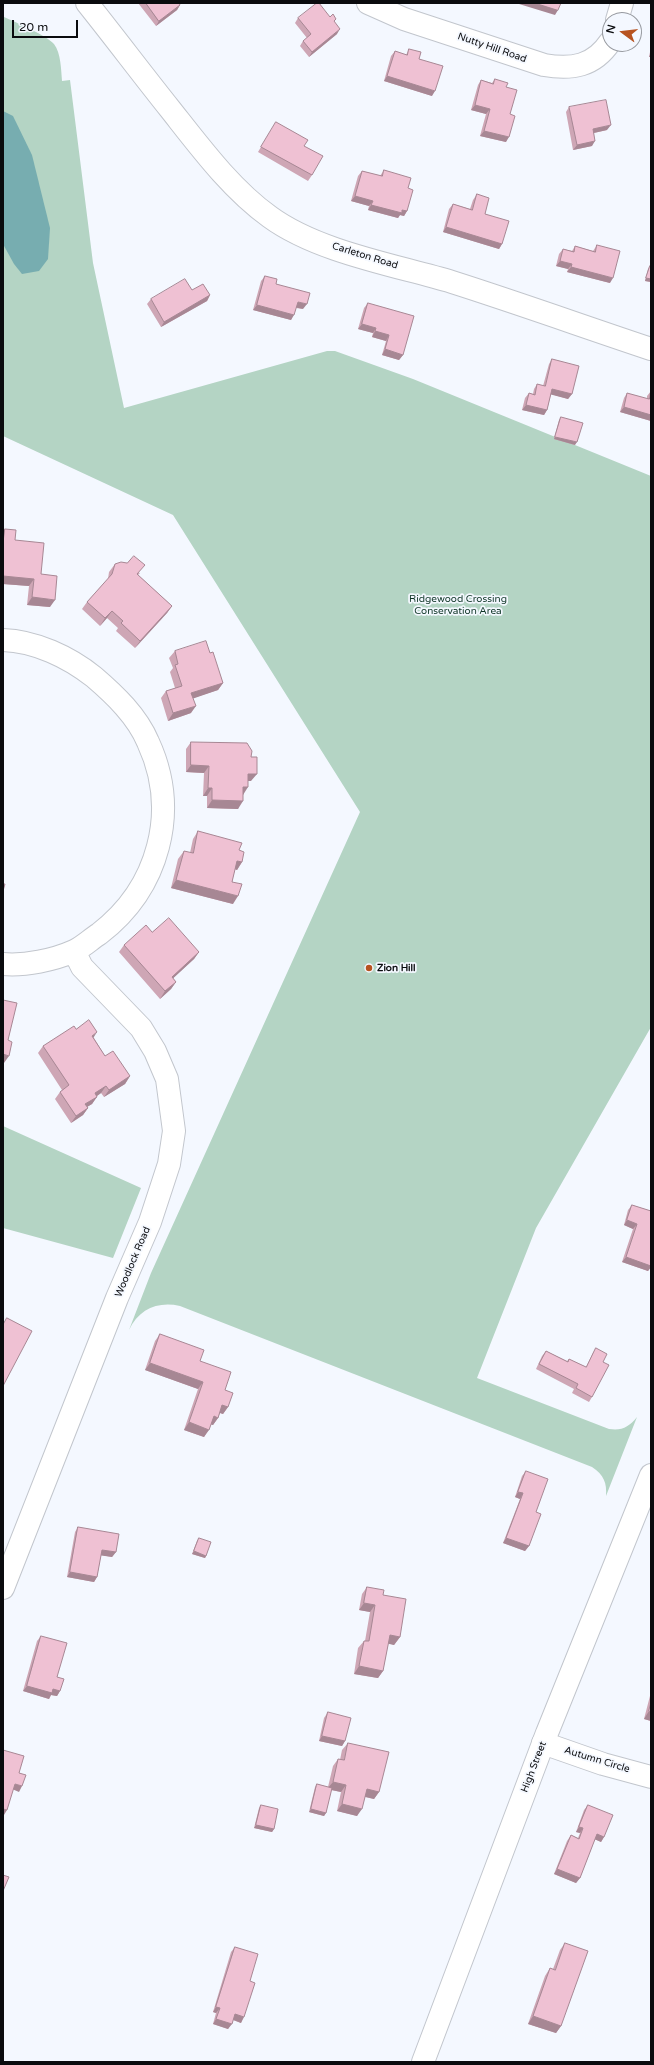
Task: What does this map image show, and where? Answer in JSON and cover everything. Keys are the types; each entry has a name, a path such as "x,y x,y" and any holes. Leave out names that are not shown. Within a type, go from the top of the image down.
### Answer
{"street":[{"name":"Carleton Road","path":"87,3 221,172 256,206 285,227 334,248 451,282 651,349"},
{"name":"Nutty Hill Road","path":"368,3 404,19 557,68 570,68 593,61 603,52"},
{"path":"3,640 35,646 58,654 87,671 108,688 126,707 148,740 162,784 163,818 159,845 142,886 121,915 110,925 74,951 41,961 3,964"},
{"name":"Woodlock Road","path":"3,1588 117,1298 150,1222 170,1164 174,1131 168,1079 155,1051 141,1028 82,967 74,951"},
{"name":"High Street","path":"423,2062 544,1743 651,1475"},
{"name":"Autumn Circle","path":"544,1743 603,1764 651,1777"}],"green space":[{"name":"Ridgewood Crossing Conservation Area","path":"4,17 23,25 50,40 54,44 59,57 62,81 70,80 93,263 124,408 327,351 335,351 413,379 651,476 651,1027 536,1228 477,1378 609,1429 625,1428 637,1417 606,1496 604,1480 602,1476 592,1467 180,1306 164,1305 150,1308 138,1317 129,1330 151,1273 360,812 173,515 3,436"},
{"path":"3,1126 141,1188 113,1258 3,1228"}],"water":[{"path":"3,111 13,116 32,155 50,228 48,259 39,271 22,274 14,264 3,244"}],"building":[{"path":"146,3 179,3 180,5 159,21"},
{"path":"319,3 330,17 333,14 336,19 334,21 340,29 312,52 303,41 311,34 298,18"},
{"path":"535,3 561,3 558,10"},
{"path":"409,49 421,52 419,59 443,66 435,91 387,76 395,51 407,55"},
{"path":"495,79 508,83 506,87 517,90 510,114 515,116 509,137 484,131 490,109 475,105 481,80 493,84"},
{"path":"606,100 611,125 593,129 595,141 577,145 569,107"},
{"path":"276,122 308,140 304,146 323,156 312,175 261,147"},
{"path":"384,170 411,178 408,188 413,190 407,211 402,210 402,213 371,205 373,201 355,196 362,171 382,176"},
{"path":"477,194 489,198 485,214 509,221 502,244 446,227 453,204 472,210"},
{"path":"597,245 620,251 613,278 571,267 572,264 560,261 563,249 574,252 575,246 595,252"},
{"path":"650,266 651,267 651,279 646,278"},
{"path":"265,276 277,279 276,284 310,293 307,304 298,302 294,315 257,305"},
{"path":"185,279 192,290 203,284 210,295 164,322 151,299"},
{"path":"368,303 414,316 403,355 385,349 389,335 375,331 376,328 362,324"},
{"path":"552,359 579,366 572,394 552,389 547,410 526,405 529,393 535,395 537,384 545,386"},
{"path":"651,391 651,415 624,407 627,393 649,399"},
{"path":"561,417 583,423 577,442 555,437"},
{"path":"5,529 16,530 15,540 44,543 41,574 57,576 55,600 32,597 34,579 3,576 3,543"},
{"path":"134,556 145,565 137,574 172,606 140,641 121,623 123,621 112,611 105,618 87,602 112,574 115,564 121,562 127,563"},
{"path":"206,641 210,653 213,652 223,683 191,693 196,706 173,713 166,691 182,686 175,665 178,664 175,651"},
{"path":"191,742 247,743 252,751 251,757 257,757 257,774 248,774 248,787 243,787 243,801 212,800 212,788 208,788 209,766 191,765"},
{"path":"198,831 242,843 239,850 244,852 242,862 237,861 232,882 242,884 238,896 176,880 184,851 193,853"},
{"path":"169,918 199,952 172,977 176,982 165,991 124,945 146,925 152,932"},
{"path":"3,1000 17,1003 8,1040 12,1042 9,1056 3,1054"},
{"path":"89,1020 97,1032 92,1036 105,1056 113,1051 130,1076 109,1090 106,1086 95,1093 97,1097 85,1104 88,1108 76,1116 60,1092 69,1085 43,1046 74,1026 76,1029"},
{"path":"632,1205 651,1211 651,1266 626,1257 637,1224 627,1220"},
{"path":"7,1318 32,1331 3,1386 3,1325"},
{"path":"160,1334 204,1350 200,1361 231,1372 225,1390 233,1393 228,1407 222,1405 218,1418 214,1416 209,1430 189,1422 203,1382 150,1363"},
{"path":"596,1348 607,1354 603,1362 609,1365 592,1397 576,1388 578,1384 539,1364 546,1351 568,1362 569,1359 586,1367"},
{"path":"526,1471 548,1479 536,1512 541,1514 529,1546 506,1538 523,1493 518,1492"},
{"path":"78,1527 119,1534 116,1552 102,1550 97,1577 70,1572"},
{"path":"199,1538 211,1542 206,1556 194,1551"},
{"path":"367,1587 384,1590 383,1595 406,1599 400,1637 390,1635 383,1671 359,1666 364,1641 369,1641 375,1605 364,1603"},
{"path":"41,1636 67,1643 57,1677 64,1679 60,1691 53,1689 52,1693 27,1686"},
{"path":"328,1712 351,1718 345,1741 322,1736"},
{"path":"348,1743 389,1752 379,1792 367,1789 362,1809 342,1804 346,1785 333,1782 338,1759 344,1760"},
{"path":"3,1750 24,1756 19,1773 26,1775 22,1786 15,1784 7,1810 3,1809"},
{"path":"317,1784 332,1788 326,1813 311,1809"},
{"path":"261,1805 278,1809 274,1829 256,1825"},
{"path":"588,1805 613,1815 604,1837 597,1834 580,1878 557,1869 571,1835 579,1839 583,1828 579,1827"},
{"path":"3,1875 9,1877 3,1891"},
{"path":"565,1943 588,1951 561,2026 533,2016 550,1968 555,1970"},
{"path":"235,1947 258,1954 250,1981 255,1983 244,2017 235,2014 232,2024 216,2019 220,2008 216,2007"}],"place":[{"name":"Zion Hill","path":"369,968"}]}
